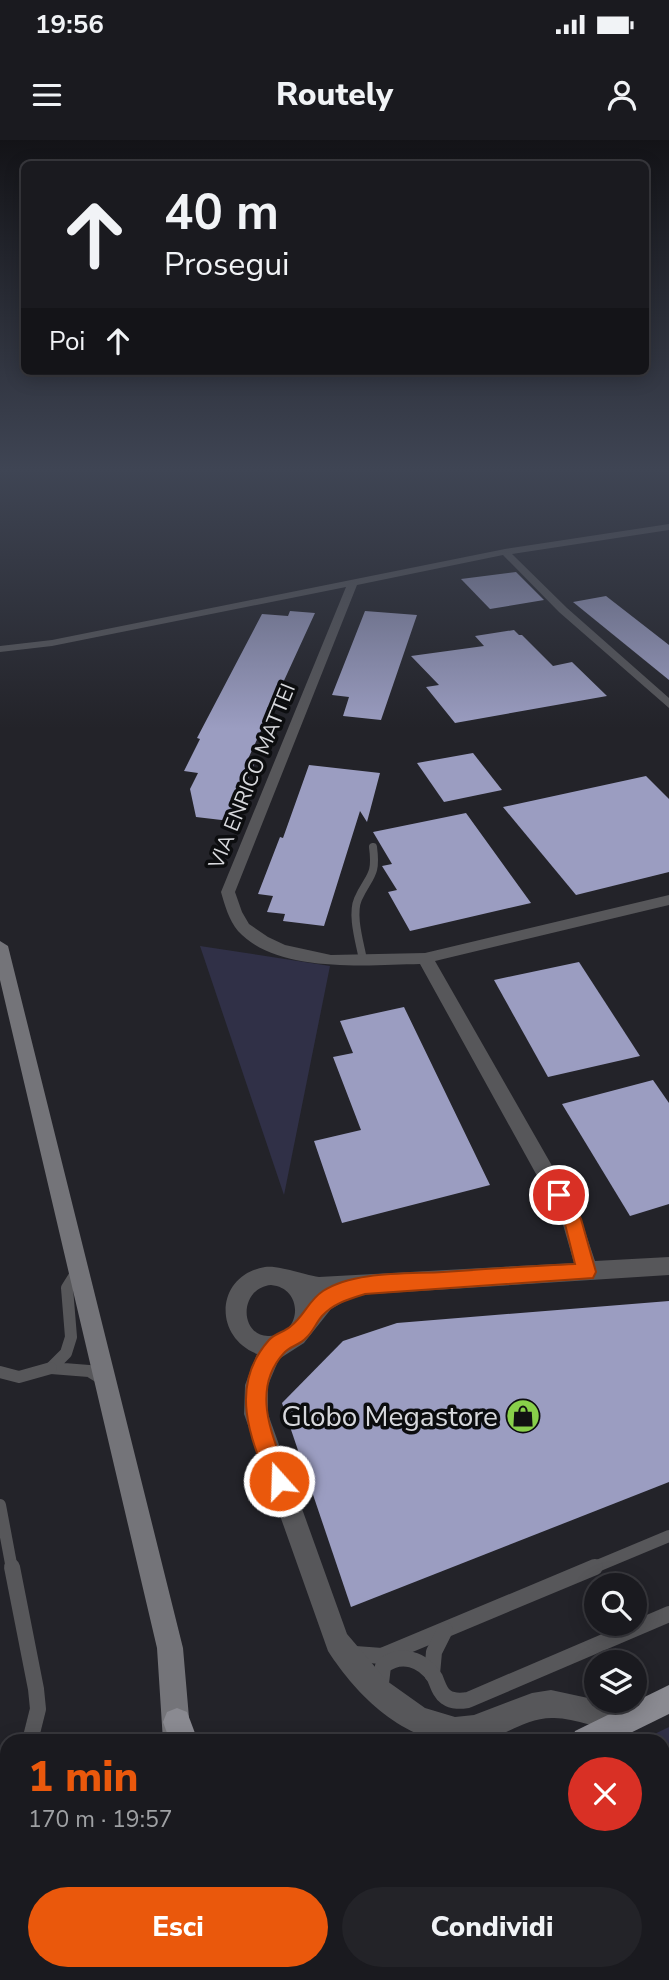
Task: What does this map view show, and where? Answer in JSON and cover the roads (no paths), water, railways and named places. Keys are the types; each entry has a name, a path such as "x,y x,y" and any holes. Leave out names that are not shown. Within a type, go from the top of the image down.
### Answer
{"main road":[{"path":"0,946 170,1648 179,1734"},
{"path":"598,1734 669,1699"}],"street":[{"path":"0,649 52,643 480,557"},
{"path":"510,557 563,610 669,704"},
{"name":"VIA ENRICO MATTEI","path":"353,582 228,892 234,912 244,928 281,950 331,960 425,958 669,900"},
{"path":"0,662 52,643"},
{"path":"425,958 572,1219 587,1272"},
{"path":"365,1285 331,1296 314,1310 289,1340 278,1344 255,1342 245,1335 235,1316 235,1306 240,1294 259,1279 284,1278 294,1283 319,1287 669,1266"},
{"path":"294,1283 308,1302 305,1323"},
{"path":"278,1344 267,1357 258,1377 255,1387 256,1414 337,1642 354,1667 415,1720 446,1732 476,1729 537,1705 554,1703 625,1720"}],"lane":[{"path":"363,960 358,935 357,901 371,879 375,864 373,847"},
{"path":"0,1372 9,1378 26,1378 51,1368 66,1353 71,1337 67,1288 79,1268"},
{"path":"51,1368 89,1371 107,1382"},
{"path":"0,1505 36,1689 38,1709 32,1734"},
{"path":"337,1642 358,1655 382,1656 669,1536"},
{"path":"387,1696 380,1678 383,1666 397,1657 415,1659 432,1674 445,1696 452,1700 468,1700 669,1614"},
{"path":"432,1674 434,1652 445,1630"}],"place":[{"name":"Globo Megastore","path":"523,1416"}]}
